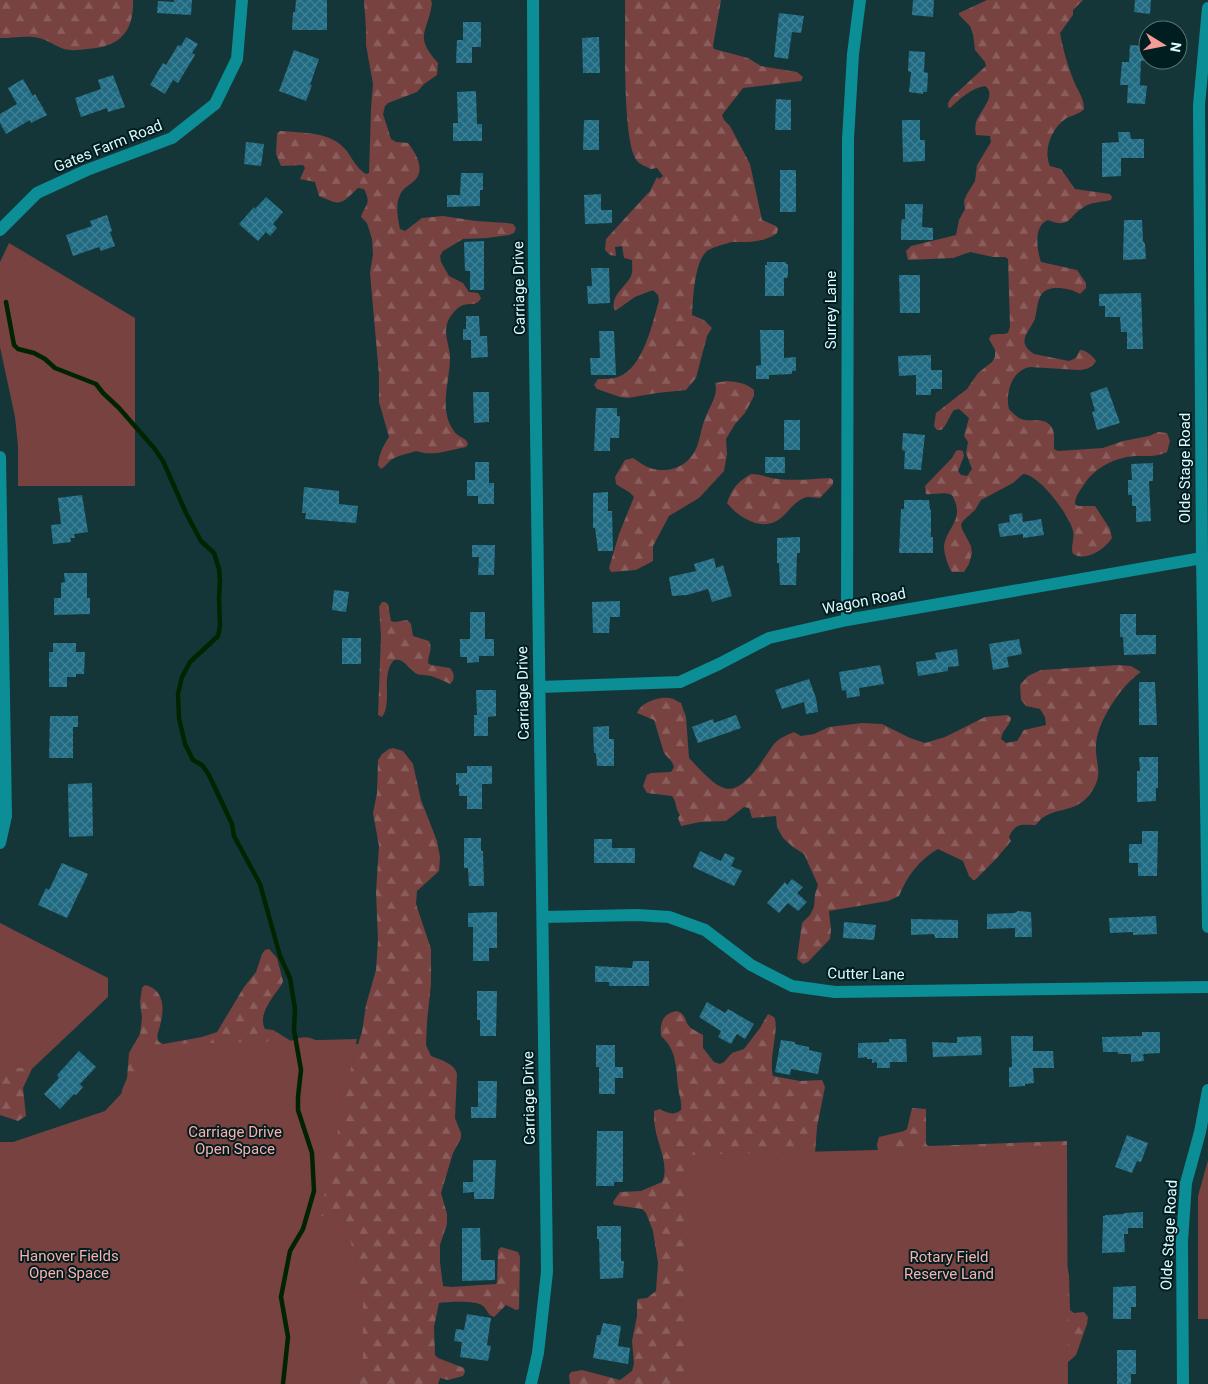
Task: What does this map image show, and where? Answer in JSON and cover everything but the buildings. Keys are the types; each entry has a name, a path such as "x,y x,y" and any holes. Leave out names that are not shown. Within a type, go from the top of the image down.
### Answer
{"street":[{"name":"Gates Farm Road","path":"0,230 37,193 87,170 172,138 215,104 237,59 242,0"},
{"name":"Carriage Drive","path":"531,1384 538,1352 547,1272 533,0"},
{"name":"Surrey Lane","path":"847,620 848,139 853,54 860,0"},
{"name":"Olde Stage Road","path":"1208,8 1199,106 1202,558 1208,927"},
{"path":"0,457 6,816 0,843"},
{"name":"Wagon Road","path":"540,688 680,682 769,638 847,620 1202,558"},
{"name":"Cutter Lane","path":"543,917 637,915 669,917 705,930 751,965 792,986 835,992 1208,987"},
{"name":"Olde Stage Road","path":"1183,1384 1182,1241 1186,1184 1200,1132 1208,1090"}],"green space":[{"path":"0,0 133,0 133,11 127,29 116,41 98,48 69,50 34,37 0,38"},
{"path":"364,0 431,0 432,3 424,40 430,54 438,63 437,75 424,84 417,92 388,103 383,114 391,139 396,142 408,143 416,155 420,170 416,179 401,192 398,199 397,212 400,229 405,231 422,218 443,216 507,223 513,224 516,228 514,233 509,235 463,239 443,251 440,256 441,262 449,276 463,283 469,292 478,293 481,298 475,303 458,308 447,322 446,328 450,353 446,395 447,414 449,423 455,432 466,440 468,444 466,447 441,452 422,453 416,451 394,458 381,469 378,465 379,457 389,437 379,402 379,375 370,273 373,254 372,239 367,223 361,217 368,201 366,194 364,189 358,188 348,198 340,202 319,196 315,182 300,179 305,168 303,165 281,166 276,154 277,134 280,131 316,134 332,139 340,144 360,169 366,174 369,173 373,84 366,45"},
{"path":"625,0 721,0 714,49 748,58 761,66 797,72 803,77 801,81 743,88 722,115 750,164 762,220 776,226 778,229 777,233 767,239 732,242 707,251 699,264 697,272 692,315 704,320 712,328 707,336 696,378 686,390 628,398 597,389 594,385 598,379 618,377 634,365 646,344 659,300 658,295 653,290 635,297 615,311 614,301 616,296 631,276 632,260 624,258 622,246 615,247 616,256 610,255 605,250 606,239 650,191 657,177 659,179 663,176 657,168 651,169 638,162 633,152 629,134 625,59"},
{"path":"987,0 1083,0 1073,10 1073,15 1060,33 1067,62 1082,97 1084,109 1059,124 1052,135 1047,154 1050,166 1061,169 1075,189 1110,194 1112,197 1111,200 1087,205 1068,221 1061,223 1048,220 1040,227 1037,239 1041,262 1077,270 1086,283 1086,288 1080,294 1059,288 1049,289 1044,292 1041,295 1033,323 1024,340 1025,345 1034,354 1069,361 1076,358 1080,350 1085,351 1096,361 1090,367 1081,370 1030,367 1024,369 1014,377 1011,383 1008,396 1009,409 1021,419 1044,421 1050,425 1054,433 1054,449 1058,451 1103,448 1158,432 1167,433 1170,441 1167,452 1163,454 1121,458 1107,464 1090,477 1078,493 1075,504 1078,506 1095,506 1110,529 1112,538 1100,550 1084,556 1073,554 1073,531 1060,506 1037,481 1023,474 1013,483 981,500 975,510 961,524 971,546 972,553 969,564 964,572 952,572 946,560 944,547 945,540 956,519 957,507 951,495 944,493 926,494 925,486 952,458 956,451 963,451 964,456 958,471 961,475 967,476 972,469 966,453 968,442 964,436 969,418 959,409 954,410 943,428 937,430 934,426 936,413 967,389 978,373 992,362 995,357 995,350 989,339 991,335 1008,333 1010,327 1008,259 970,252 953,258 908,260 906,251 911,246 956,235 959,220 965,209 964,201 975,181 977,165 991,142 990,136 976,135 975,132 976,122 989,99 990,94 985,86 970,91 950,108 948,107 951,98 986,66 975,50 970,26 959,13"},
{"path":"9,243 135,318 135,486 18,486 18,446 15,417 0,347 0,262"},
{"path":"738,382 748,386 754,390 754,396 745,413 735,424 726,439 727,454 724,471 699,498 669,516 653,546 653,561 636,570 611,572 609,568 619,534 634,497 616,484 615,477 625,460 633,458 657,470 677,468 683,465 692,455 699,442 704,423 715,396 715,383"},
{"path":"751,474 784,480 830,478 833,480 833,484 820,498 804,498 797,502 781,518 767,524 759,524 738,514 727,503 736,486"},
{"path":"382,602 388,604 391,621 407,620 411,624 413,636 429,641 428,663 450,668 454,676 450,684 431,676 417,674 403,661 394,660 388,673 387,704 382,717 378,715 381,636 379,607"},
{"path":"1118,665 1131,666 1141,672 1118,695 1100,726 1096,746 1098,779 1086,799 1071,808 1048,814 1036,825 1019,825 1009,837 1011,841 975,880 969,876 963,861 938,849 914,869 899,896 888,901 829,911 830,939 808,962 803,964 797,959 802,923 810,915 814,907 818,885 804,854 783,838 777,827 776,816 752,818 749,808 744,807 726,821 700,822 681,826 678,818 680,815 672,796 647,793 643,786 647,775 671,772 674,767 664,753 654,720 637,713 642,706 655,699 670,698 681,703 686,717 689,758 715,783 724,788 731,789 739,786 753,774 776,742 794,732 801,736 814,734 829,727 862,723 882,724 925,743 945,737 985,717 1008,715 1011,718 1001,739 1006,743 1017,741 1024,730 1046,725 1045,717 1040,709 1026,706 1021,700 1020,685 1028,676 1041,670"},
{"path":"393,748 403,751 413,764 421,800 437,841 440,857 439,871 417,891 416,904 431,949 431,984 426,1045 431,1056 453,1067 457,1074 455,1118 461,1138 453,1153 441,1193 447,1214 447,1224 440,1245 443,1286 496,1284 498,1250 501,1247 518,1252 520,1257 519,1309 516,1310 506,1305 494,1317 480,1304 462,1302 439,1303 434,1327 435,1355 438,1358 464,1368 465,1372 463,1376 448,1380 440,1378 438,1384 0,1384 121,1106 122,1090 127,1078 129,1053 140,1034 142,1018 140,1002 142,988 145,985 155,990 161,998 163,1009 158,1041 163,1044 202,1037 217,1032 244,987 256,972 262,954 265,950 269,949 277,958 283,981 265,1011 263,1023 265,1029 273,1030 291,1041 306,1037 326,1043 358,1044 376,970 378,940 376,892 379,846 373,813 377,793 378,760 382,754"},
{"path":"0,923 108,978 108,997 33,1068 0,1068"},
{"path":"0,925 37,1058 23,1088 26,1116 18,1121 0,1115"},
{"name":"Rotary Field Reserve Land","path":"676,1011 683,1015 690,1027 703,1035 703,1048 714,1062 720,1064 732,1053 744,1049 768,1014 774,1017 776,1028 772,1061 773,1076 800,1081 822,1080 825,1087 817,1127 815,1154 878,1152 877,1144 879,1137 907,1129 912,1108 926,1109 926,1144 928,1146 1067,1141 1067,1267 1070,1310 1074,1313 1084,1312 1088,1317 1076,1355 1058,1371 1056,1384 570,1384 569,1375 571,1372 582,1370 620,1380 632,1371 634,1364 632,1341 637,1316 637,1301 638,1299 647,1298 656,1291 658,1263 653,1231 646,1213 642,1209 614,1205 613,1202 620,1192 641,1191 662,1182 664,1176 664,1162 654,1123 654,1111 660,1109 673,1113 681,1110 675,1060 670,1047 661,1036 663,1020 668,1014"},
{"path":"357,1039 320,1216 345,1216 363,1296 363,1359 357,1384 0,1384 0,1142 13,1142 105,1111 136,1078 136,1045"},
{"name":"Rotary Field Reserve Land","path":"1067,1145 1068,1384 684,1384 684,1155"},
{"path":"1208,1160 1208,1319 1198,1319 1198,1196"}],"waterway":[{"path":"6,302 14,345 18,349 34,353 45,359 55,368 96,384 154,448 163,461 186,513 201,541 214,553 219,569 220,626 218,636 190,662 182,677 178,694 179,718 185,744 193,760 202,765 209,775 232,824 234,836 260,884 280,956 290,978 295,1009 294,1030 301,1070 298,1110 312,1153 314,1191 303,1229 290,1251 281,1297 288,1337 283,1384"}],"park label":[{"name":"Carriage Drive Open Space","path":"235,1140"},
{"name":"Hanover Fields Open Space","path":"69,1264"}]}
